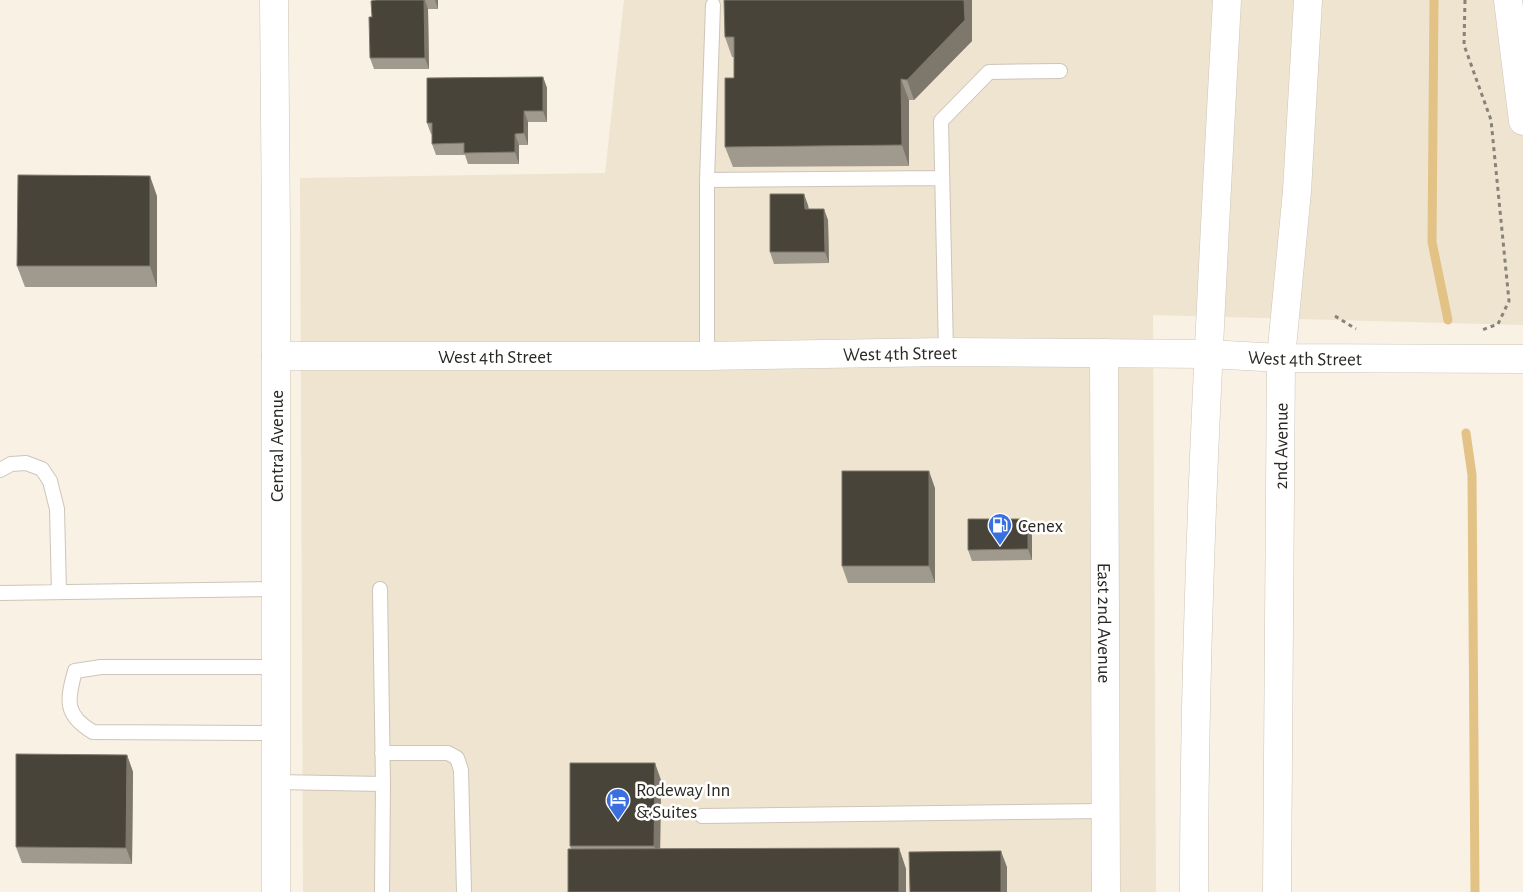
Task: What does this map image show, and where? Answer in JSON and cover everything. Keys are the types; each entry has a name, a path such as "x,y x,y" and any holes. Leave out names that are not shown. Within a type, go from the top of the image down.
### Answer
{"street":[{"name":"Central Avenue","path":"274,0 276,892"},
{"path":"1194,892 1194,762 1208,354 1227,0"},
{"name":"2nd Avenue","path":"1276,892 1281,358 1297,190 1308,0"},
{"path":"1508,0 1523,121"},
{"name":"West 4th Street","path":"276,356 707,356 946,352 1208,354 1281,358 1523,359"},
{"name":"East 2nd Avenue","path":"1104,353 1104,811 1106,892"}],"lane":[{"path":"707,356 707,180 713,5"},
{"path":"946,352 940,121 989,72 1060,71"},
{"path":"707,180 942,178"},
{"path":"0,470 11,464 26,464 42,469 50,481 57,508 59,592"},
{"path":"0,593 276,589"},
{"path":"380,589 383,784 382,892"},
{"path":"276,667 101,667 75,671 70,691 71,710 80,724 93,732 276,733"},
{"path":"382,753 448,753 457,758 461,770 464,892"},
{"path":"276,782 383,784"},
{"path":"702,816 1104,811"}],"path":[{"path":"1465,0 1464,45 1491,120 1509,301 1498,324 1475,332"},
{"path":"1335,316 1355,329 1363,331"}],"shaded area":[{"path":"624,0 1523,0 1523,325 1153,315 1156,892 303,892 300,178 605,173"}],"building":[{"path":"424,0 425,58 370,58 369,17 372,17 371,1"},
{"path":"724,0 964,0 965,20 907,80 901,79 902,145 725,147 725,78 734,78 734,37 725,37"},
{"path":"543,77 543,111 524,111 524,133 515,134 515,152 464,153 464,143 432,144 432,123 427,123 427,78"},
{"path":"18,175 150,176 150,266 17,266"},
{"path":"770,194 804,194 805,209 824,209 825,252 770,252"},
{"path":"842,471 929,471 929,566 842,566"},
{"path":"968,519 1028,519 1028,549 968,550"},
{"path":"16,754 127,755 126,848 16,847"},
{"path":"570,763 655,763 654,846 570,846"},
{"path":"899,848 899,892 568,892 568,849"},
{"path":"1001,851 1001,892 910,892 909,852"}],"waterway":[{"path":"1434,0 1432,242 1448,320"},
{"path":"1466,433 1472,475 1475,892"}],"place":[{"name":"Cenex","path":"1000,546"},
{"name":"Rodeway Inn & Suites","path":"618,821"}]}
